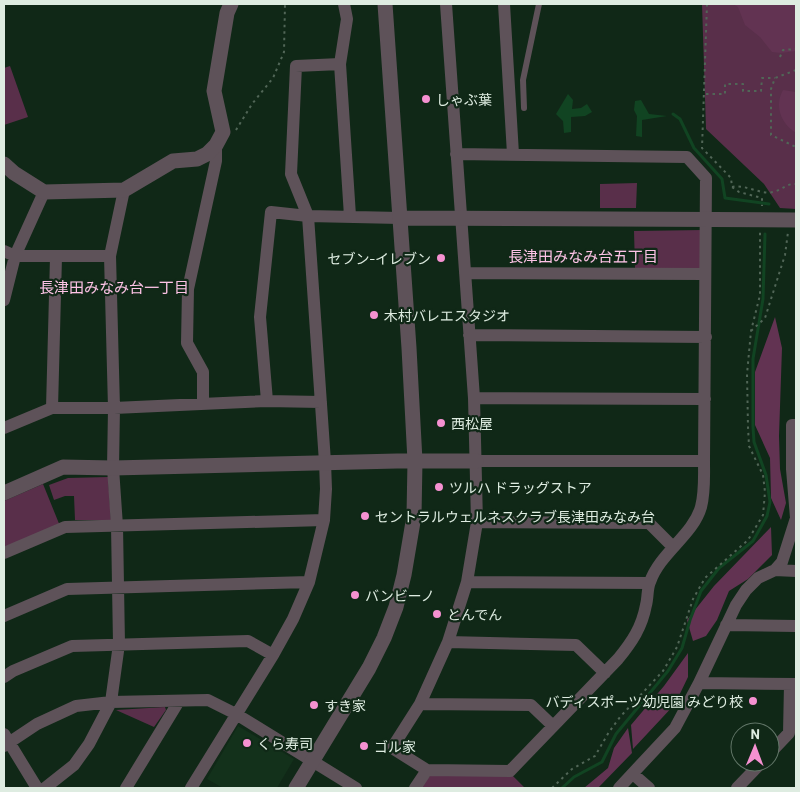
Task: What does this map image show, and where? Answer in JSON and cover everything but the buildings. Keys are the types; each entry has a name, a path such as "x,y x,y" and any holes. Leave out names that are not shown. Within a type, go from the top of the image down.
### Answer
{"street":[{"path":"203,404 203,372 187,344 188,289 216,161 219,139 214,91 227,13 231,4"},
{"path":"344,4 347,19 340,64 350,216"},
{"path":"296,788 370,668 384,638 396,607 404,575 414,516 415,461 385,4"},
{"path":"446,4 456,154 474,398 477,522 467,582 448,642 420,704 392,748 427,770 510,771 605,673 634,639 646,606 649,584 658,566 692,525 701,508 704,491 706,178 687,158 456,154"},
{"path":"504,4 513,154"},
{"path":"191,788 293,619 309,582 324,520 325,462 308,216 291,174 296,66 340,64"},
{"path":"4,164 14,173 44,192 124,190 173,161 197,159 208,154 219,139"},
{"path":"45,788 74,765 89,744 111,702 119,644 117,526 113,468 114,408 110,256 124,190"},
{"path":"4,300 9,254 44,192"},
{"path":"266,402 260,317 271,212 308,216 707,220 792,224"},
{"path":"9,254 56,257 110,256"},
{"path":"52,408 56,257"},
{"path":"465,273 706,274"},
{"path":"469,335 706,337"},
{"path":"474,398 705,399"},
{"path":"4,428 52,408 321,402"},
{"path":"618,788 675,728 699,683 736,605 746,590 758,578 775,570 782,562 796,518 792,425 796,425"},
{"path":"4,493 63,467 113,468 476,460 704,461"},
{"path":"4,553 65,527 324,520"},
{"path":"477,522 649,523 673,547"},
{"path":"775,570 796,571"},
{"path":"4,616 67,589 309,582"},
{"path":"467,582 649,584"},
{"path":"726,625 796,626"},
{"path":"4,677 13,671 72,646 248,641 273,655"},
{"path":"448,642 576,645 605,673"},
{"path":"699,683 793,684 789,733 780,742"},
{"path":"37,788 6,741 37,724 76,706 111,702 208,700 236,714 356,788"},
{"path":"126,788 179,701"},
{"path":"420,704 532,705 553,726"},
{"path":"415,788 427,770"},
{"path":"737,788 752,772"},
{"path":"633,774 648,788"}],"lane":[{"path":"524,108 523,80 539,4"},
{"path":"510,95 523,94"}],"path":[{"path":"219,139 234,132 240,126 252,104 273,78 284,52 285,4"},
{"path":"706,4 702,148 731,178 732,187 739,192 762,198 762,209"},
{"path":"780,57 783,50 796,49"},
{"path":"704,94 725,94 725,84 743,84 743,91 761,91 762,78 776,78 796,70"},
{"path":"776,78 772,90 771,135 796,147"},
{"path":"732,187 739,186 772,192 788,184 796,184"},
{"path":"751,331 765,318 785,255 792,224"}],"shaded area":[{"path":"702,4 796,4 796,209 780,208 764,184 706,129"},
{"path":"733,4 796,4 796,51 772,52 760,37 745,25 738,7"},
{"path":"10,66 28,117 4,125 4,68"},
{"path":"783,90 796,92 796,133 786,125 780,114 779,102"},
{"path":"568,94 573,100 572,109 581,108 587,104 592,112 585,116 571,117 571,132 564,133 563,121 556,114"},
{"path":"641,100 649,114 667,116 642,120 642,137 636,136 637,116 634,110 635,101"},
{"path":"637,183 636,208 600,208 600,184"},
{"path":"703,230 703,269 635,268 634,231"},
{"path":"775,317 782,348 779,436 780,469 786,503 781,520 771,498 770,458 755,425 755,372"},
{"path":"108,477 111,520 75,520 74,496 65,496 54,500 49,485 68,478"},
{"path":"43,484 60,526 4,547 4,501"},
{"path":"771,527 772,555 748,579 729,591 717,620 706,636 693,641 687,620 714,586"},
{"path":"688,653 688,677 675,704 633,749 631,725 664,686"},
{"path":"165,707 166,710 154,727 116,710"},
{"name":"くら寿司","path":"238,726 294,759 277,788 223,788 207,779"},
{"path":"628,728 632,753 598,788 584,788 608,768 614,748"},
{"path":"432,774 512,775 525,788 419,788"}],"waterway":[{"path":"673,114 680,119 694,148 722,179 725,198 769,204"},
{"path":"562,788 574,777 602,762 616,734 668,671 682,648 701,591 719,568 753,541 767,516 770,502 766,475 754,442 753,427 753,359 763,299 765,234"}],"place":[{"name":"しゃぶ葉","path":"426,99"},
{"name":"セブン-イレブン","path":"441,258"},
{"name":"木村バレエスタジオ","path":"374,315"},
{"name":"西松屋","path":"441,423"},
{"name":"ツルハ ドラッグストア","path":"439,487"},
{"name":"セントラルウェルネスクラブ長津田みなみ台","path":"365,516"},
{"name":"バンビーノ","path":"355,595"},
{"name":"とんでん","path":"437,614"},
{"name":"バディスポーツ幼児園 みどり校","path":"753,701"},
{"name":"すき家","path":"314,705"},
{"name":"くら寿司","path":"247,743"},
{"name":"ゴル家","path":"364,746"}],"district":[{"name":"長津田みなみ台五丁目","path":"583,256"},
{"name":"長津田みなみ台一丁目","path":"114,287"}]}
